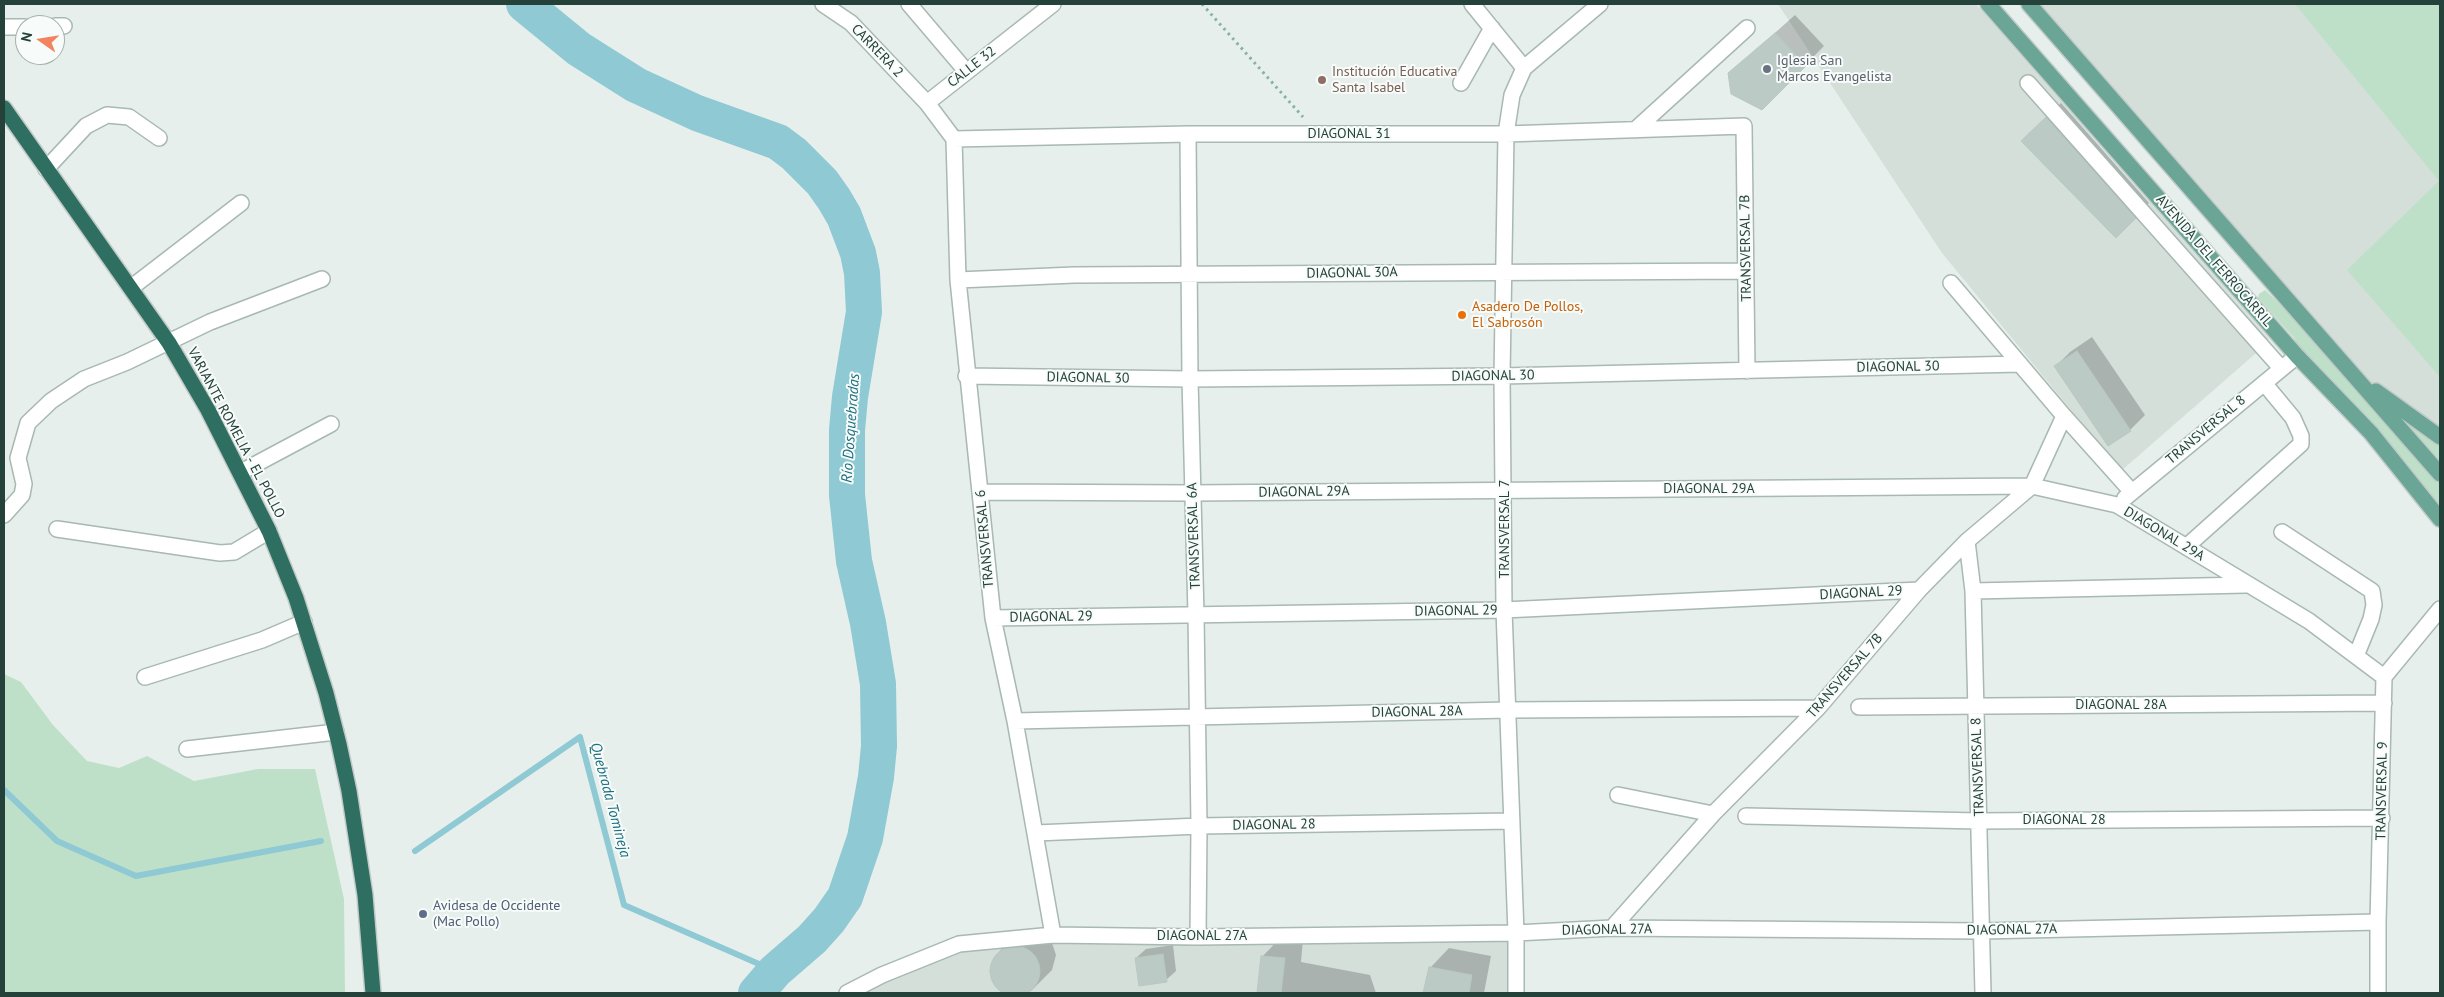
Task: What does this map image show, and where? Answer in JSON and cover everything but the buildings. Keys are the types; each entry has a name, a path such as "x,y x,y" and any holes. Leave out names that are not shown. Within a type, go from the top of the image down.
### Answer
{"highway":[{"name":"VARIANTE ROMELIA - EL POLLO","path":"4,108 132,287 169,343 240,472 269,531 304,622 336,732 349,791 361,866 373,993"}],"main road":[{"name":"AVENIDA DEL FERROCARRIL","path":"1988,4 2297,356 2371,433 2440,519"},
{"path":"2029,4 2440,474"},
{"path":"2358,379 2440,437"}],"street":[{"name":"CARRERA 2","path":"823,4 851,23 927,103"},
{"path":"909,4 966,72"},
{"name":"CALLE 32","path":"927,103 1053,4"},
{"path":"1472,4 1524,68 1600,4"},
{"path":"1461,83 1492,28"},
{"path":"1635,130 1747,28"},
{"name":"TRANSVERSAL 7","path":"1516,993 1516,933 1504,610 1505,490 1502,376 1506,134 1512,96 1524,68"},
{"path":"2028,83 2281,368"},
{"path":"927,103 954,139"},
{"path":"46,169 86,126 107,115 129,117 159,138"},
{"name":"DIAGONAL 31","path":"954,139 1188,134 1506,134 1744,126"},
{"name":"TRANSVERSAL 7B","path":"1744,126 1747,371"},
{"name":"TRANSVERSAL 6A","path":"1188,134 1190,379 1198,717 1198,937"},
{"name":"TRANSVERSAL 6","path":"954,139 958,280 966,376 981,492 993,618 1015,721 1053,935"},
{"path":"132,287 241,203"},
{"name":"DIAGONAL 30A","path":"958,280 1074,275 1746,271"},
{"path":"4,515 22,495 24,484 18,458 28,423 51,401 84,379 169,343 210,322 322,279"},
{"path":"1951,283 2064,416 2132,492"},
{"name":"TRANSVERSAL 8","path":"2117,506 2297,356"},
{"name":"DIAGONAL 30","path":"966,376 1190,379 1502,376 2020,364"},
{"path":"2186,547 2301,444 2301,436 2293,418 2264,383"},
{"name":"TRANSVERSAL 7B","path":"1612,928 1713,814 1818,708 1919,590 1967,541 2032,486 2064,416"},
{"path":"240,472 330,424"},
{"name":"DIAGONAL 29A","path":"981,492 1192,493 2032,486 2117,506 2309,621 2384,677"},
{"path":"57,529 220,553 234,552 269,531"},
{"path":"2282,532 2372,590 2374,605 2371,619 2356,656"},
{"name":"TRANSVERSAL 8","path":"1967,541 1973,591 1983,993"},
{"path":"1973,591 2246,585"},
{"name":"DIAGONAL 29","path":"993,618 1504,610 1919,590"},
{"path":"2384,677 2440,609"},
{"path":"145,678 262,640 304,622"},
{"name":"TRANSVERSAL 9","path":"2378,993 2384,677"},
{"name":"DIAGONAL 28A","path":"1859,707 2384,703"},
{"name":"DIAGONAL 28A","path":"1015,721 1508,710 1818,708"},
{"path":"187,749 336,732"},
{"path":"1618,795 1713,814"},
{"name":"DIAGONAL 28","path":"1746,816 1979,821 2382,818"},
{"name":"DIAGONAL 28","path":"1036,832 1199,826 1512,821"},
{"name":"DIAGONAL 27A","path":"848,993 882,975 959,944 1053,935 1198,937 1516,933 1612,928 1982,931 2378,922"}],"path":[{"path":"1202,4 1319,134"}],"shaded area":[{"path":"1778,4 1976,4 2269,339 2263,347 2121,471 1942,253"},
{"path":"2029,4 2440,4 2440,437 2358,379"},
{"path":"1516,933 1516,993 847,993 959,944"}],"green space":[{"path":"2295,4 2440,4 2440,377 2347,270 2439,181"},
{"path":"2265,290 2358,379 2440,437 2440,519 2297,356 2295,339 2258,298 2259,294"},
{"path":"4,674 21,682 53,725 87,761 119,768 147,756 194,781 258,769 315,769 344,899 345,993 4,993"}],"waterway":[{"name":"Río Dosquebradas","path":"524,4 579,49 636,85 697,113 778,142 794,154 822,182 844,216 858,253 862,273 864,312 850,397 847,430 847,495 854,561 868,623 878,684 879,746 876,777 865,838 845,897 829,920 812,939 775,971 756,993"},
{"name":"Quebrada Tomineja","path":"415,851 580,737 624,905 775,971"},
{"name":"Quebrada Tomineja","path":"4,790 57,841 136,876 321,841"}],"place":[{"name":"Iglesia San Marcos Evangelista","path":"1767,69"},
{"name":"Institución Educativa Santa Isabel","path":"1322,80"},
{"name":"Asadero De Pollos, El Sabrosón","path":"1462,315"},
{"name":"Avidesa de Occidente (Mac Pollo)","path":"423,914"}]}
